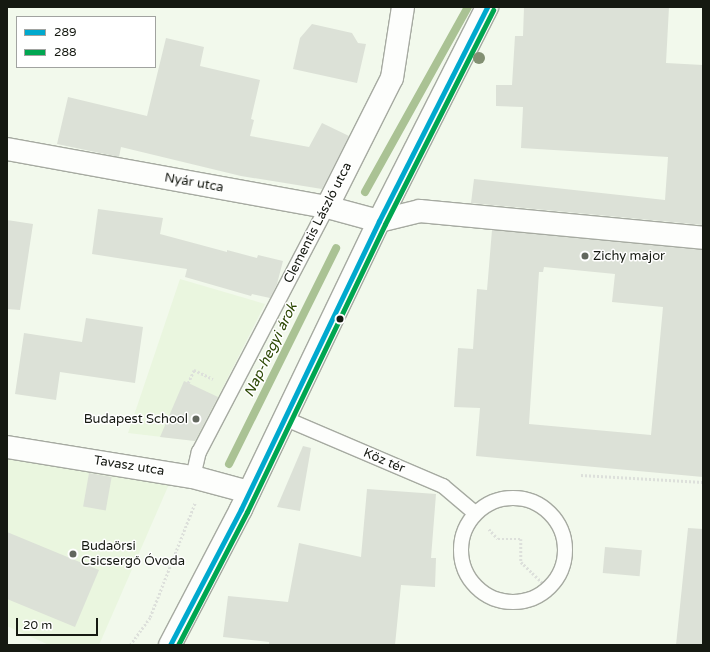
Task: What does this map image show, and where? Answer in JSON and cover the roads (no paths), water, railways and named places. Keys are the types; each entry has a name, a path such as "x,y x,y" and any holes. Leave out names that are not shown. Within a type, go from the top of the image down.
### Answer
{"street":[{"name":"Clementis László utca","path":"327,207 392,78 403,7"},
{"path":"170,645 286,419 379,221 487,7"},
{"name":"Nyár utca","path":"7,149 327,207 379,221"},
{"path":"379,221 420,211 703,238"},
{"name":"Tavasz utca","path":"7,447 192,477 249,492"}],"lane":[{"name":"Clementis László utca","path":"192,477 199,452 327,207"},
{"name":"Köz tér","path":"286,419 443,486 475,513"},
{"path":"519,498 548,511 561,529 565,556 562,569 549,589 533,599 507,602 490,598 470,581 461,559 462,534 475,513 496,500 519,498"}],"waterway":[{"name":"Nap-hegyi árok","path":"365,192 468,7"},
{"name":"Nap-hegyi árok","path":"229,464 336,248"}],"place":[{"name":"Zichy major","path":"585,256"},
{"name":"Budapest School","path":"196,419"},
{"name":"Budaörsi Csicsergő Óvoda","path":"73,554"}]}
